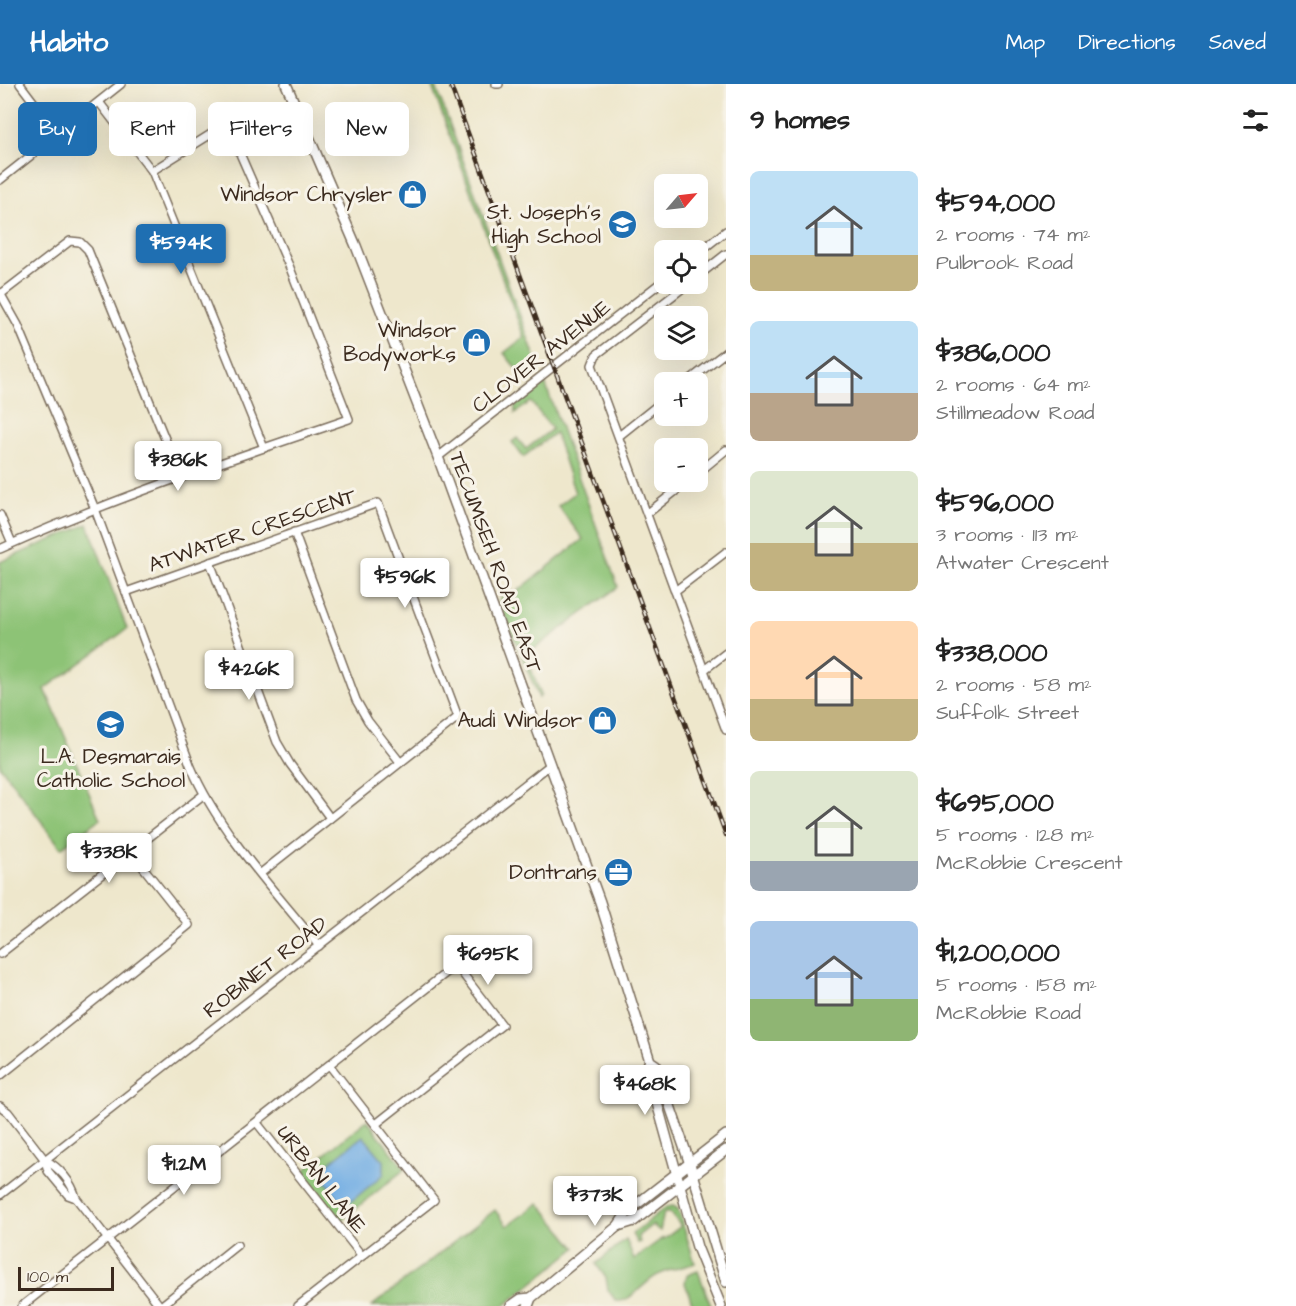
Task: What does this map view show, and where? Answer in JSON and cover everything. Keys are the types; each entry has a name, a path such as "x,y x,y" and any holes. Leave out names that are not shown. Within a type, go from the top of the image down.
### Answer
{"main road":[{"name":"TECUMSEH ROAD EAST","path":"286,84 356,246 438,457 600,902 650,1061 656,1065 694,1176 726,1282"},
{"name":"TECUMSEH ROAD EAST","path":"650,1061 647,1067 679,1186 698,1247 721,1306"},
{"path":"511,1306 521,1299 530,1302 618,1226 628,1211 726,1135"},
{"path":"618,1226 634,1221 726,1150"}],"street":[{"path":"20,84 34,102"},
{"path":"121,84 99,102 152,171 264,448"},
{"path":"0,549 95,509 349,419 290,268 227,124 152,171"},
{"path":"0,180 30,156"},
{"path":"708,245 726,231"},
{"path":"181,478 88,250 80,242 70,241 1,293 18,325 95,509 203,795 231,835 318,946"},
{"path":"708,268 726,254"},
{"name":"CLOVER AVENUE","path":"438,457 654,287"},
{"name":"CLOVER AVENUE","path":"619,436 592,365 596,355 675,294"},
{"path":"700,372 726,352"},
{"path":"654,408 619,436 726,730"},
{"path":"708,465 726,450"},
{"path":"648,513 674,492"},
{"name":"ATWATER CRESCENT","path":"126,592 378,503 458,717 261,873"},
{"path":"0,515 12,543"},
{"path":"294,532 356,700 368,722 400,762"},
{"path":"675,591 726,552"},
{"path":"210,562 277,742 290,764 330,818"},
{"path":"704,670 726,653"},
{"name":"ROBINET ROAD","path":"0,1195 550,765"},
{"path":"0,954 203,795"},
{"path":"0,1076 189,925 131,852"},
{"path":"22,1306 456,965 502,1025 376,1124"},
{"path":"298,1306 434,1200 330,1065"},
{"path":"0,1106 8,1112 45,1160 55,1165 74,1189 76,1198 161,1306 237,1245"},
{"name":"URBAN LANE","path":"257,1122 362,1256"}],"green space":[{"path":"431,84 435,84 538,365 523,377 504,353 524,337"},
{"path":"545,383 618,587 526,655 541,695 539,698 499,602 502,596 511,590 514,594 583,539 558,506 575,493 555,433 523,457 512,442 517,438 526,449 552,429 531,402 515,413 515,406"},
{"path":"88,524 127,629 45,689 100,819 61,848 0,766 0,562"},
{"path":"367,1120 405,1169 339,1222 301,1173"},
{"path":"539,1203 576,1248 504,1306 372,1306 495,1210 507,1226"},
{"path":"673,1206 678,1209 695,1263 657,1275 631,1296 616,1301 608,1290 606,1278 596,1264 626,1239 634,1259 664,1239 681,1226 670,1212 664,1212 660,1231 652,1225 638,1236 640,1242 637,1243 632,1234 666,1207"},
{"path":"698,1271 711,1306 693,1306 685,1283 687,1275"}],"water":[{"path":"363,1136 384,1161 384,1174 348,1204 340,1201 319,1171"}],"railway":[{"path":"450,84 726,835"}],"place":[{"name":"Windsor Chrysler","path":"413,194"},
{"name":"St. Joseph's High School","path":"622,224"},
{"name":"Windsor Bodyworks","path":"477,342"},
{"name":"Audi Windsor","path":"603,720"},
{"name":"L.A. Desmarais Catholic School","path":"111,725"},
{"name":"Dontrans","path":"618,872"}]}
